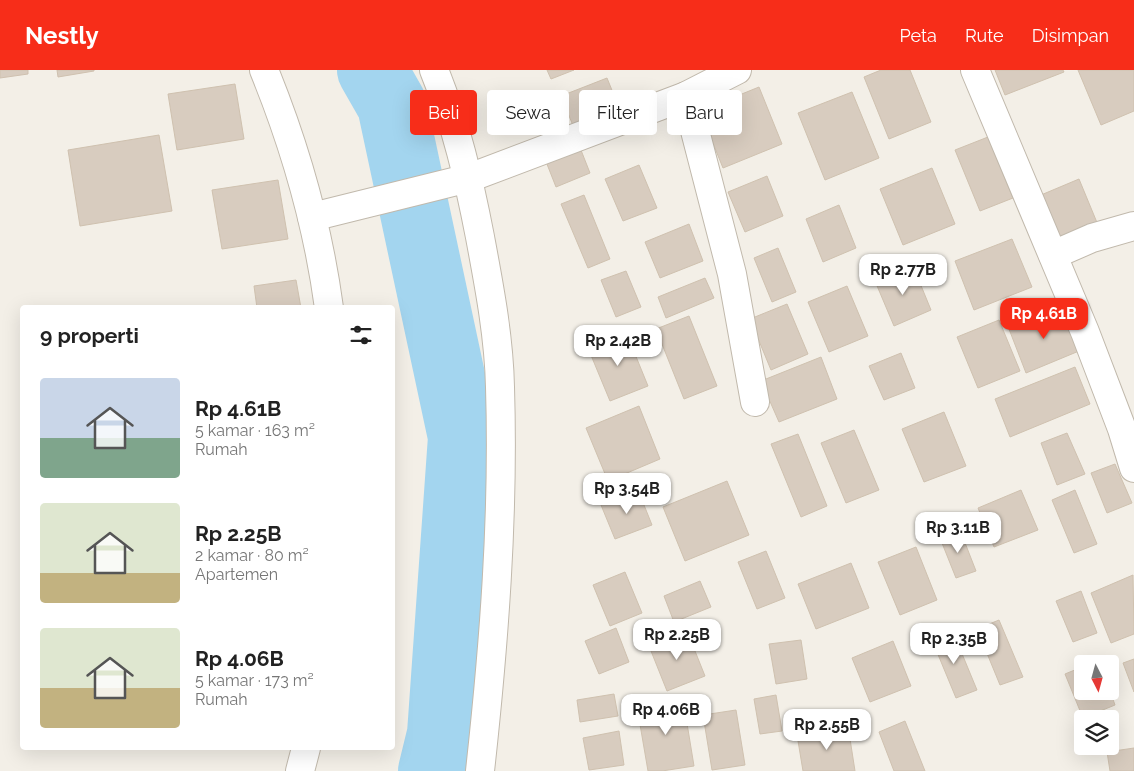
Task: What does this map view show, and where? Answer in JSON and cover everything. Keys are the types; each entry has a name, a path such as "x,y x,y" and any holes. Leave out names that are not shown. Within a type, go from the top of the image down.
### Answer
{"street":[{"path":"264,70 295,151 312,217 328,305"},
{"path":"434,70 443,93 456,181 490,295 500,385 499,548 491,672 480,771"},
{"path":"698,90 737,70"},
{"path":"975,70 1053,255 1122,429 1134,468"},
{"path":"312,217 456,181 667,103"},
{"path":"696,135 732,274 754,402"},
{"path":"1053,255 1092,238 1134,226"},
{"path":"300,771 305,750"}],"building":[{"path":"0,70 28,70 28,74 0,78"},
{"path":"57,70 94,70 94,71 58,77"},
{"path":"547,70 574,70 551,79"},
{"path":"881,70 910,70 931,122 889,139 864,77"},
{"path":"995,70 1063,70 1064,72 1005,95"},
{"path":"1078,70 1134,70 1134,111 1101,125"},
{"path":"607,78 612,90 579,90 579,132 576,133 569,116 569,93"},
{"path":"235,84 244,139 177,150 168,94"},
{"path":"759,87 782,144 723,168 710,135 742,135 742,94"},
{"path":"852,92 879,158 825,180 798,113"},
{"path":"159,135 172,211 80,226 68,150"},
{"path":"988,137 1013,198 980,211 955,150"},
{"path":"577,140 590,173 556,187 543,154"},
{"path":"639,165 657,208 623,221 605,179"},
{"path":"932,168 955,224 903,245 880,189"},
{"path":"767,176 783,216 745,232 728,192"},
{"path":"1079,179 1098,225 1060,241 1041,195"},
{"path":"278,180 288,239 222,249 212,190"},
{"path":"584,195 610,259 588,268 561,204"},
{"path":"839,205 856,248 823,262 806,219"},
{"path":"689,224 703,261 660,278 645,242"},
{"path":"1012,239 1032,287 974,310 955,261"},
{"path":"778,248 796,292 772,302 754,258"},
{"path":"913,266 931,310 894,326 875,281"},
{"path":"626,271 641,307 616,317 601,280"},
{"path":"705,278 714,298 666,318 658,297"},
{"path":"296,280 300,305 257,305 254,286"},
{"path":"847,286 868,336 829,352 808,302"},
{"path":"787,304 808,354 771,370 750,319"},
{"path":"1061,308 1079,351 1026,373 1009,329"},
{"path":"689,316 717,386 684,399 656,329"},
{"path":"999,320 1020,371 978,388 957,337"},
{"path":"626,332 648,386 610,401 588,348"},
{"path":"901,353 915,388 884,400 869,366"},
{"path":"821,357 837,399 779,422 761,381"},
{"path":"1075,367 1090,404 1010,437 995,399"},
{"path":"639,406 660,459 608,481 586,428"},
{"path":"944,412 966,466 924,482 902,429"},
{"path":"854,430 879,490 846,503 821,443"},
{"path":"1067,433 1085,474 1057,485 1041,443"},
{"path":"798,434 827,506 801,517 771,444"},
{"path":"1115,464 1132,503 1107,513 1091,473"},
{"path":"727,481 749,535 685,561 663,507"},
{"path":"638,490 652,525 615,539 601,505"},
{"path":"1021,490 1038,530 994,547 978,508"},
{"path":"1075,490 1097,544 1074,553 1052,500"},
{"path":"960,530 976,571 956,578 940,538"},
{"path":"916,547 937,600 900,615 878,562"},
{"path":"766,551 785,598 757,609 738,562"},
{"path":"851,563 869,608 816,629 798,584"},
{"path":"625,572 642,613 610,626 593,585"},
{"path":"1133,575 1134,634 1111,643 1091,593"},
{"path":"700,581 711,607 674,622 664,596"},
{"path":"1081,591 1097,633 1073,642 1056,601"},
{"path":"999,620 1023,677 1000,685 977,629"},
{"path":"616,628 629,662 599,674 585,641"},
{"path":"687,631 705,676 667,691 649,646"},
{"path":"953,632 977,690 956,698 932,640"},
{"path":"801,640 807,679 776,684 769,644"},
{"path":"893,641 911,686 870,702 852,658"},
{"path":"1134,659 1134,692 1123,663"},
{"path":"1074,670 1074,696 1065,674"},
{"path":"614,694 618,716 580,722 577,700"},
{"path":"776,695 782,731 760,734 754,699"},
{"path":"683,699 694,766 662,771 648,771 637,707"},
{"path":"1076,700 1113,700 1115,705 1103,710 1080,710"},
{"path":"736,710 745,765 712,770 703,715"},
{"path":"905,721 925,771 894,771 879,732"},
{"path":"848,726 855,771 803,771 797,735"},
{"path":"619,731 624,765 589,770 583,738"},
{"path":"1134,748 1134,771 1110,771 1107,755 1119,755 1119,750"}],"waterway":[{"path":"372,70 392,105 463,437 442,734 433,771"}]}
